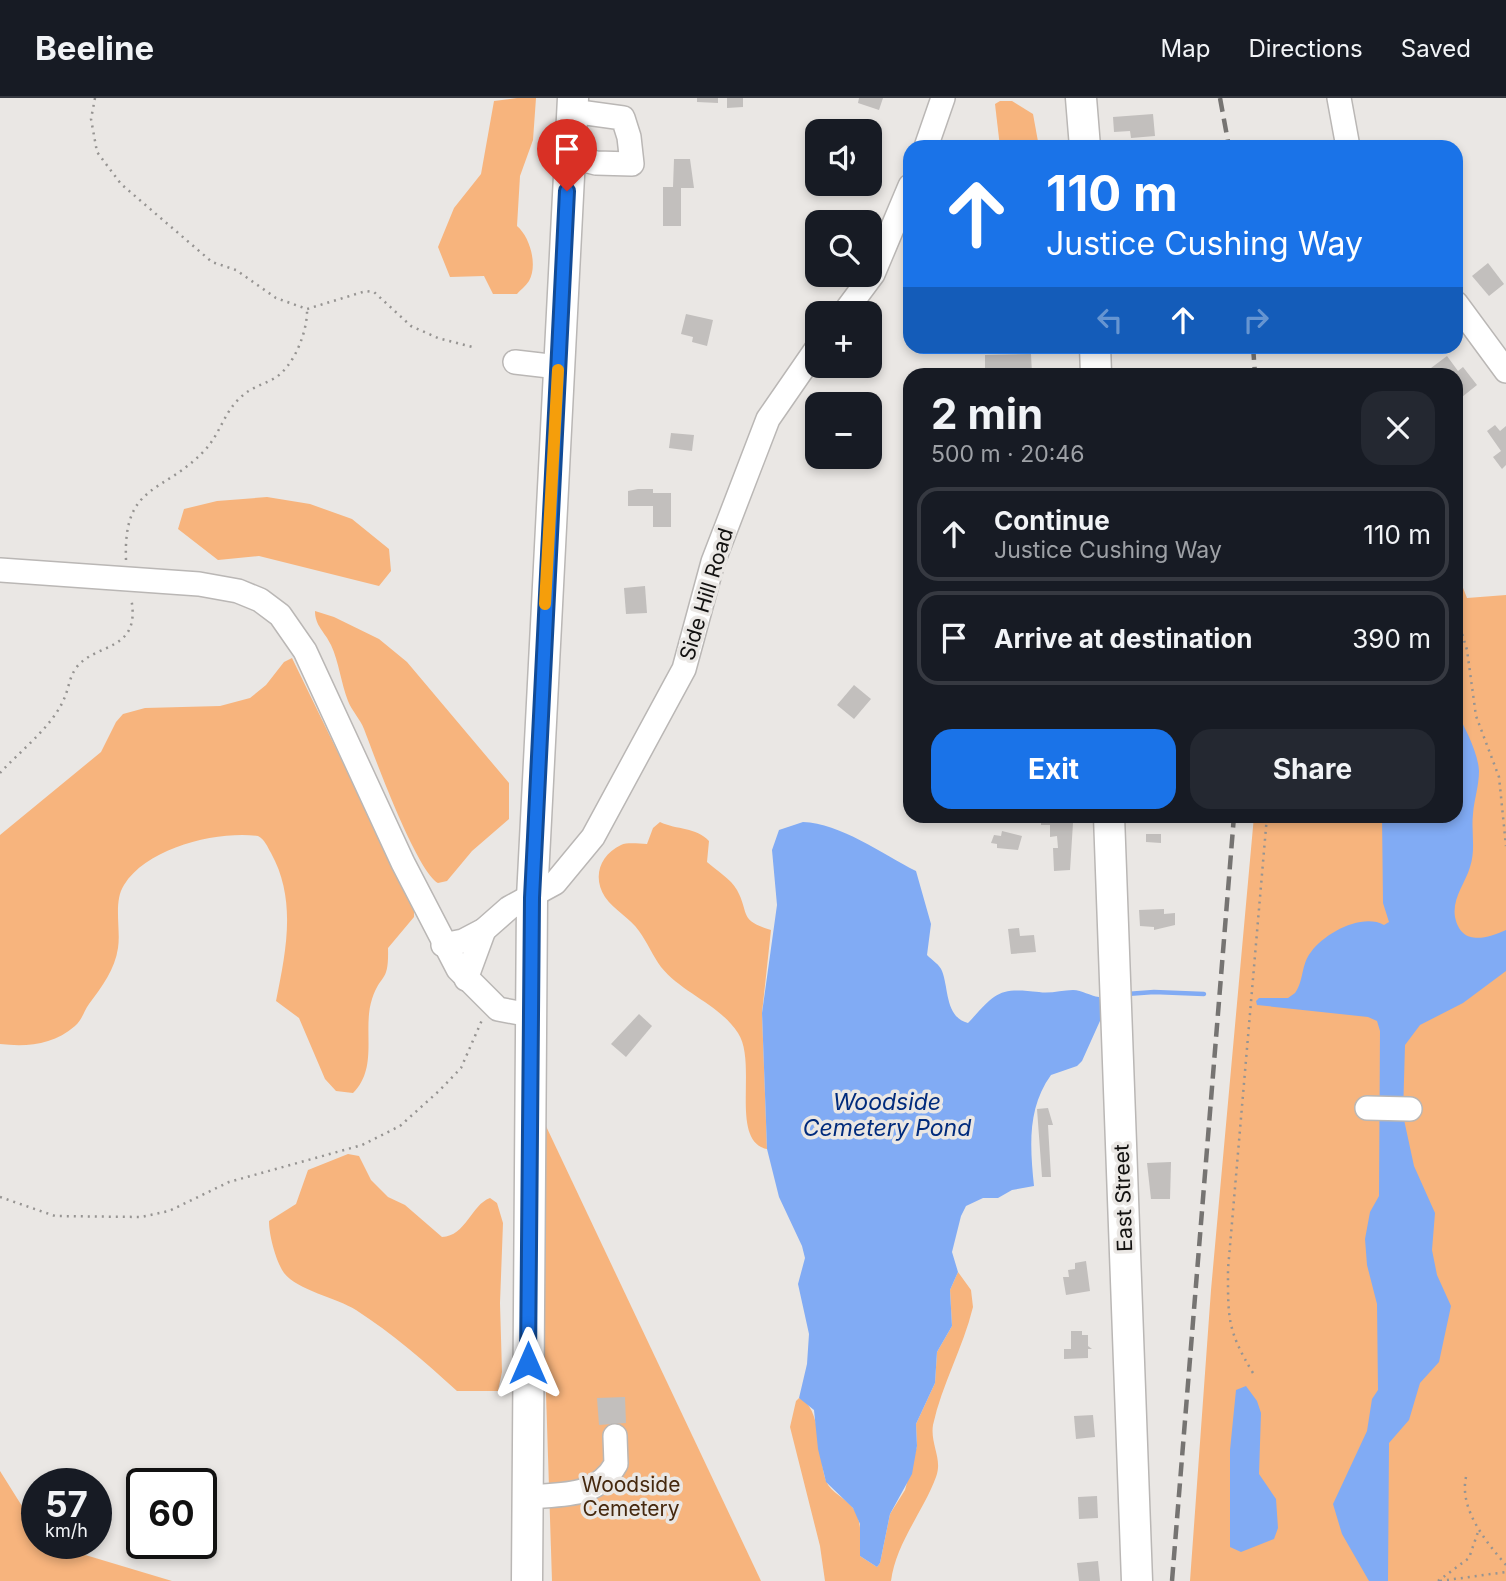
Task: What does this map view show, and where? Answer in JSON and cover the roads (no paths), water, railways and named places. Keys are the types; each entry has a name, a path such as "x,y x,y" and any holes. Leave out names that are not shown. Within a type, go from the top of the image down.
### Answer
{"main road":[{"path":"1081,98 1084,140"},
{"path":"527,1581 532,898 572,104"},
{"name":"East Street","path":"1109,823 1137,1581"}],"street":[{"path":"928,140 943,98"},
{"path":"1339,98 1347,140"},
{"path":"569,156 596,163 632,164 629,137 623,118 572,104"},
{"path":"853,301 873,274 903,203"},
{"path":"1463,313 1506,371"},
{"path":"515,362 558,368"},
{"name":"Side Hill Road","path":"484,930 509,908 532,898 555,883 585,849 678,682 692,650 713,562 761,437 776,406 805,365"},
{"path":"0,570 199,584 238,591 271,607 289,625 305,651 443,945 466,979 490,1003 507,1012 530,1015"},
{"path":"443,945 463,941 484,930"},
{"path":"466,979 484,930"},
{"path":"1367,1108 1410,1109"},
{"path":"528,1497 581,1493 597,1486 616,1464 615,1436"}],"water":[{"path":"1463,724 1474,748 1479,771 1473,814 1472,860 1457,897 1455,917 1463,933 1475,938 1506,930 1506,971 1463,1003 1420,1025 1405,1045 1403,1115 1414,1166 1435,1213 1432,1250 1437,1275 1451,1306 1439,1362 1420,1383 1409,1420 1389,1443 1388,1581 1369,1581 1342,1534 1333,1504 1367,1431 1372,1399 1378,1390 1377,1304 1367,1265 1365,1239 1370,1212 1379,1196 1380,1031 1377,1021 1368,1017 1257,1005 1256,1001 1259,998 1288,998 1295,993 1308,957 1317,945 1334,932 1365,921 1384,925 1389,922 1383,903 1382,823 1463,823"},
{"name":"Woodside Cemetery Pond","path":"803,822 846,833 916,871 931,924 927,955 941,969 949,1002 955,1015 961,1020 968,1023 998,994 1014,991 1080,991 1099,997 1104,1012 1082,1061 1077,1066 1051,1075 1043,1088 1032,1128 1034,1186 1012,1190 998,1198 983,1198 966,1206 961,1216 952,1252 958,1272 950,1290 952,1326 937,1352 935,1383 916,1424 917,1446 912,1474 890,1514 877,1567 860,1556 860,1524 853,1508 826,1482 818,1449 814,1410 799,1398 807,1364 809,1334 798,1284 805,1258 779,1197 767,1149 762,1013 777,905 772,850 779,830"},
{"path":"1246,1386 1257,1401 1261,1413 1259,1474 1276,1499 1278,1528 1274,1539 1241,1552 1230,1547 1230,1450 1236,1390"}],"waterway":[{"path":"1127,994 1204,994"}],"railway":[{"path":"1220,98 1228,140"},
{"path":"1254,354 1255,368"},
{"path":"1172,1581 1233,823"}],"park label":[{"name":"Woodside Cemetery","path":"631,1496"}]}
